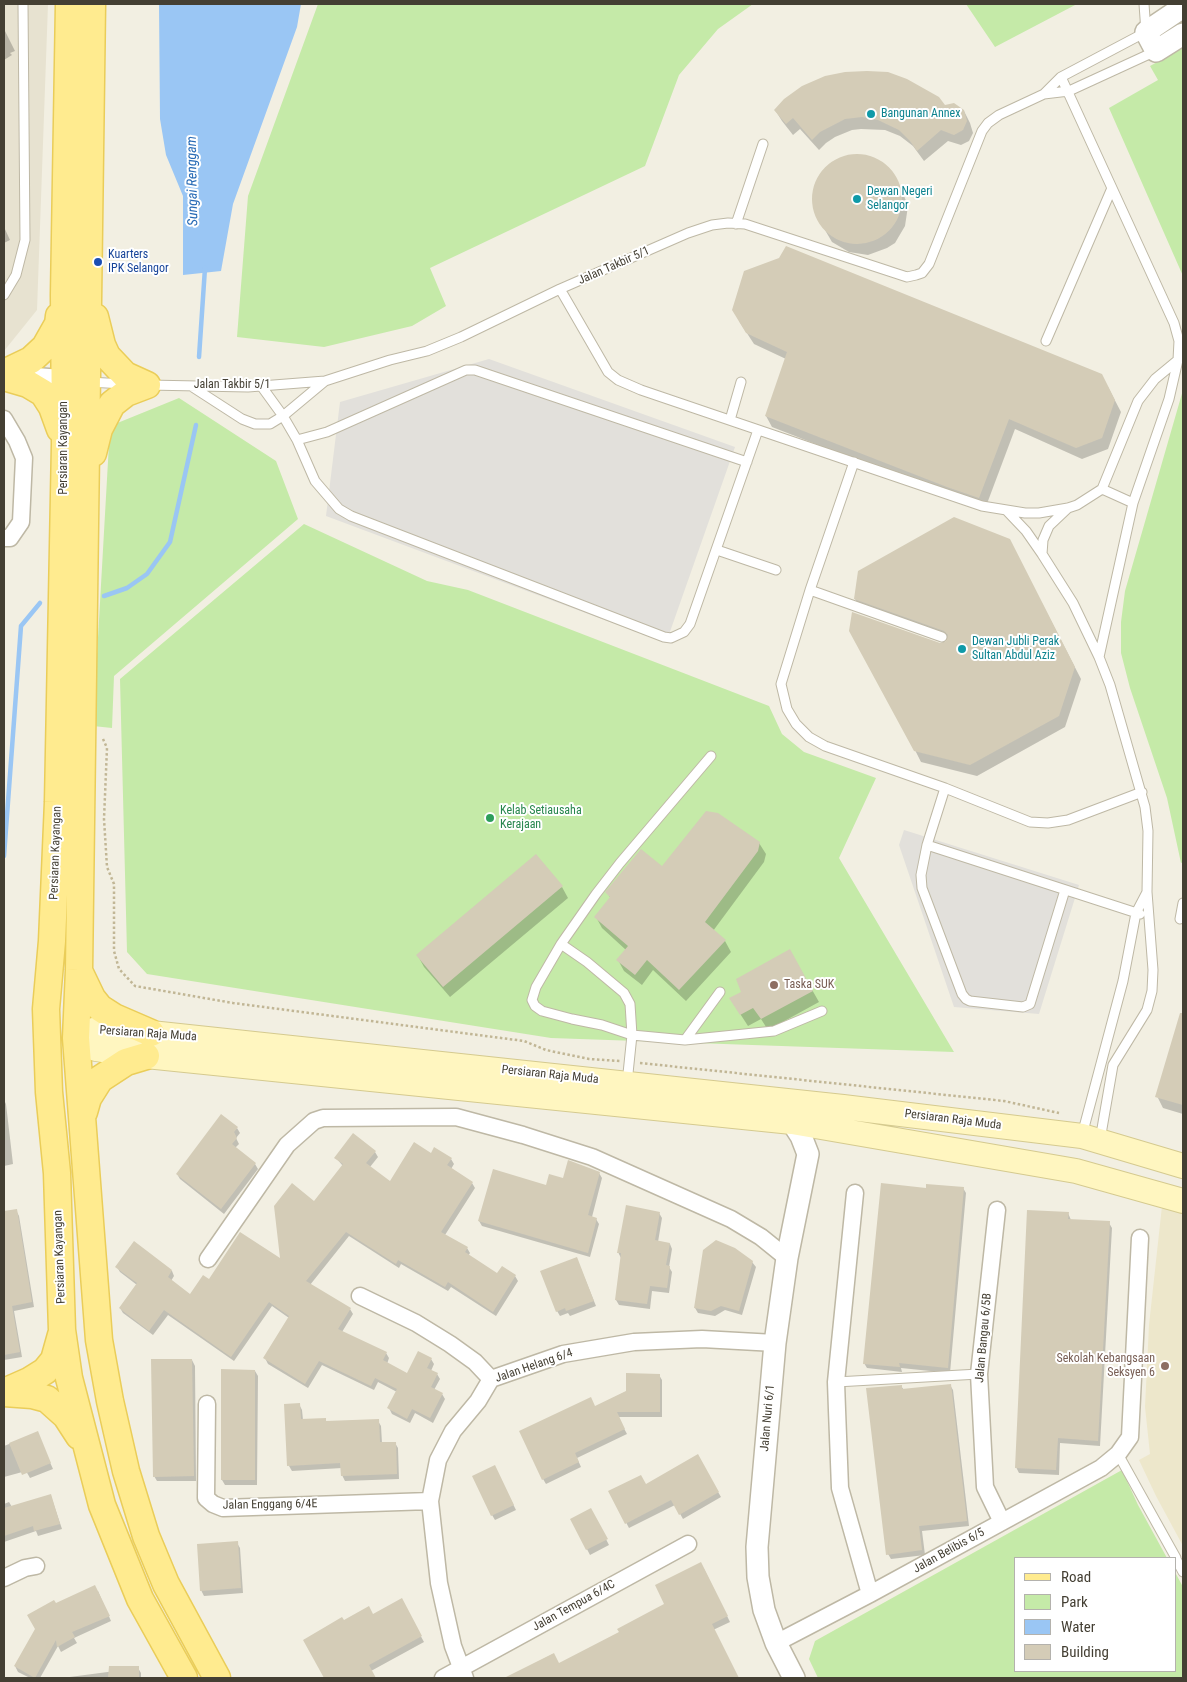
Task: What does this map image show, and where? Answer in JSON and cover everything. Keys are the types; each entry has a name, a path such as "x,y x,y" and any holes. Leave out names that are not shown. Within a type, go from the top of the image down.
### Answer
{"main road":[{"name":"Persiaran Kayangan","path":"68,4 76,294 75,381 84,494 79,970 76,1038 99,1340 110,1401 126,1471 146,1536 166,1584 217,1678"},
{"name":"Persiaran Kayangan","path":"76,294 92,4"},
{"path":"4,375 31,360 45,347 76,294"},
{"path":"76,294 108,356 125,375 147,385"},
{"path":"4,375 28,384 43,393 52,407 65,444"},
{"name":"Persiaran Kayangan","path":"75,381 65,444 58,792 52,941 46,1009 49,1092 57,1173 62,1330 69,1378 102,1505 140,1599 184,1678"},
{"path":"84,494 99,429 112,404 126,393 147,385"},
{"path":"52,941 57,1003 62,1018 76,1038 61,1057 63,1141 57,1173"},
{"path":"79,970 92,998 100,1008 148,1045 100,1079 88,1098 82,1117"},
{"name":"Persiaran Raja Muda","path":"76,1038 86,1032 97,1029 148,1045 792,1122 1085,1173 1183,1201"},
{"name":"Persiaran Raja Muda","path":"148,1045 629,1073 843,1107 1089,1131 1183,1166"},
{"path":"1085,1173 1089,1131"},
{"path":"4,1392 29,1381 45,1371 54,1360 62,1330"},
{"path":"69,1378 86,1366 99,1340"},
{"path":"69,1378 89,1382 98,1388 110,1401"},
{"path":"4,1392 32,1395 47,1399 66,1416 88,1449"}],"street":[{"path":"1183,7 1146,32 1156,51 1183,34"},
{"path":"4,375 75,381"},
{"path":"4,419 17,441 24,458 21,522 7,538"},
{"path":"208,1259 288,1145 314,1120 323,1118 447,1117 456,1117 523,1135 592,1157 731,1219 761,1237 787,1258"},
{"path":"792,1122 802,1136 808,1154 823,1139 836,1130"},
{"name":"Jalan Nuri 6/1","path":"794,1678 776,1643 764,1610 758,1577 757,1547 775,1343 787,1258 808,1154"},
{"path":"855,1193 836,1382 840,1488 870,1594"},
{"name":"Jalan Bangau 6/5B","path":"997,1210 979,1374 985,1487 1002,1522"},
{"path":"1118,1454 1130,1436 1140,1238"},
{"path":"360,1296 416,1323 450,1344 475,1362 491,1379"},
{"name":"Jalan Helang 6/4","path":"463,1673 453,1646 438,1583 430,1501 438,1460 453,1431 478,1401 491,1379 563,1354 634,1342 702,1339 775,1343"},
{"path":"4,1392 69,1378"},
{"name":"Jalan Enggang 6/4E","path":"207,1404 206,1498 213,1504 223,1508 430,1501"},
{"name":"Jalan Belibis 6/5","path":"776,1643 1101,1468 1118,1454"},
{"name":"Jalan Tempua 6/4C","path":"443,1678 463,1673 688,1544"},
{"path":"4,1578 25,1568 36,1566"}],"lane":[{"path":"4,295 16,275 25,240 23,4"},
{"path":"1044,94 1061,77 1146,32 1144,4"},
{"path":"1044,94 1069,92 1156,51"},
{"path":"1061,77 1174,322 1179,340 1178,360 1169,399 1133,503 1099,656"},
{"name":"Jalan Takbir 5/1","path":"75,381 147,385 191,385 222,388 325,380 427,351 688,233 712,226 745,224 907,277 922,273 929,264 982,131 988,123 999,115 1044,94"},
{"path":"736,224 763,144"},
{"path":"1046,341 1112,188"},
{"path":"560,290 608,372 618,380 640,390 982,506 1006,510 1039,513 1068,508 1077,505 1102,489 1138,401 1155,379 1178,360"},
{"path":"297,440 327,432 466,370 475,370 747,462"},
{"path":"191,385 242,419 256,424 270,424 283,416 325,380"},
{"path":"730,420 742,382"},
{"path":"262,386 297,440 315,481 339,509 351,516 664,637 671,638 684,632 690,624 758,430"},
{"path":"854,462 810,590 781,684 787,709 796,724 809,737 825,746 945,788 1030,822 1048,824 1068,820 1142,792"},
{"path":"1102,489 1133,503"},
{"path":"1042,554 1043,540 1049,526 1068,508"},
{"path":"1006,510 1026,531 1042,554 1073,603 1099,656 1110,685 1142,792 1148,831 1147,892 1153,970 1152,991 1147,1010 1113,1065 1089,1131"},
{"path":"717,550 776,570"},
{"path":"810,590 942,637"},
{"path":"711,756 620,863 561,944 536,987 532,1000 542,1011 602,1025 632,1035 685,1040 774,1031 822,1010"},
{"path":"945,788 927,845 921,875 922,888 962,994 970,1001 1023,1007 1030,1004 1065,890"},
{"path":"927,845 1148,916"},
{"path":"1089,1131 1123,981 1136,913 1147,892"},
{"path":"1180,919 1183,903"},
{"path":"561,944 587,962 624,993 630,1004 632,1035 629,1073"},
{"path":"685,1040 720,992"},
{"path":"836,1382 979,1374"},
{"path":"1118,1454 1175,1557"},
{"path":"1177,1560 1183,1572"}],"path":[{"path":"100,734 107,748 104,819 108,867 114,884 114,951 119,968 135,986 234,1003 524,1041 546,1050 588,1059 629,1073 1004,1101 1089,1131"}],"shaded area":[{"path":"4,4 48,4 37,310 4,351"},
{"path":"489,359 735,447 666,643 326,516 340,402"},
{"path":"904,830 1079,885 1039,1014 954,1007 899,845"},
{"name":"Sekolah Kebangsaan Seksyen 6","path":"1162,1206 1183,1211 1183,1546 1139,1460 1150,1454 1145,1407 1149,1325"}],"green space":[{"path":"318,4 753,4 718,29 679,75 645,166 430,268 446,306 412,326 324,347 237,337 248,196"},
{"path":"966,4 1077,4 995,47"},
{"path":"1183,48 1183,276 1109,108 1158,80 1150,66"},
{"path":"1183,390 1183,862 1181,863 1167,798 1130,688 1121,653 1121,622 1125,591"},
{"path":"179,398 276,461 298,519 114,676 112,728 93,726 110,426"},
{"name":"Kelab Setiausaha Kerajaan","path":"304,524 427,581 468,590 769,706 782,734 804,752 876,778 839,858 954,1052 551,1038 147,974 127,952 120,679"},
{"path":"1122,1470 1138,1505 1166,1557 1014,1557 1014,1672 1177,1672 1177,1576 1183,1587 1183,1678 818,1678 809,1659 815,1641"}],"water":[{"path":"159,4 301,4 297,27 233,204 221,271 183,275 183,196 166,155 160,119"}],"building":[{"name":"Bangunan Annex","path":"845,72 888,72 907,79 939,97 945,105 954,103 964,110 967,121 963,130 954,135 941,130 917,151 899,130 878,120 862,117 845,119 820,132 812,140 793,118 786,124 774,110 784,99 802,86 825,76"},
{"name":"Dewan Negeri Selangor","path":"857,154 874,157 889,167 899,182 902,199 899,216 889,231 874,241 857,244 840,241 825,231 815,216 812,199 815,182 825,167 840,157"},
{"path":"786,246 1102,374 1115,400 1102,438 1076,448 1009,419 979,498 765,416 787,352 746,333 732,310 744,271 779,258"},
{"name":"Dewan Jubli Perak Sultan Abdul Aziz","path":"954,517 1010,539 1075,667 1059,716 970,765 914,751 849,631 852,612 940,643 946,641 948,635 944,631 854,599 858,571"},
{"path":"706,811 718,813 760,842 758,851 705,922 726,940 679,990 647,960 635,975 616,960 628,946 594,917 610,897 605,892 641,849 662,866"},
{"path":"536,854 563,886 443,987 416,955"},
{"name":"Taska SUK","path":"790,949 813,991 761,1019 753,1008 740,1015 729,998 741,992 736,979"},
{"path":"1180,1013 1183,1013 1183,1105 1155,1097"},
{"path":"221,1114 238,1127 234,1132 237,1138 232,1144 256,1163 221,1209 176,1174"},
{"path":"353,1133 376,1151 366,1163 390,1181 414,1142 431,1153 434,1147 452,1158 447,1165 473,1182 441,1232 468,1247 465,1252 497,1273 502,1266 516,1275 493,1312 448,1282 445,1287 398,1260 396,1264 346,1232 306,1281 351,1308 338,1329 387,1352 383,1360 407,1373 418,1351 432,1358 427,1368 438,1373 431,1387 443,1393 430,1418 412,1409 407,1419 387,1408 397,1389 375,1378 371,1386 319,1361 305,1384 263,1358 289,1316 269,1302 231,1357 164,1310 149,1331 119,1308 137,1283 115,1267 134,1241 172,1270 168,1277 190,1294 203,1275 209,1279 240,1232 280,1258 274,1206 292,1183 314,1201 343,1164 334,1158"},
{"path":"568,1160 600,1172 588,1215 597,1218 588,1253 478,1221 493,1169 546,1185 549,1174 563,1178"},
{"path":"881,1183 926,1188 926,1184 964,1187 948,1368 899,1363 900,1367 863,1364"},
{"path":"626,1205 660,1212 655,1240 670,1243 666,1265 670,1266 667,1288 650,1286 647,1304 615,1300 621,1253 617,1253"},
{"path":"17,1209 32,1302 12,1306 20,1352 4,1355 4,1211"},
{"path":"1027,1210 1069,1212 1068,1219 1110,1221 1098,1441 1058,1438 1056,1470 1015,1468"},
{"path":"716,1240 735,1248 753,1261 739,1311 721,1306 711,1311 694,1308 703,1250"},
{"path":"577,1257 594,1301 566,1311 565,1308 556,1312 540,1271"},
{"path":"151,1359 192,1359 194,1476 153,1477"},
{"path":"221,1369 255,1370 255,1480 221,1480"},
{"path":"626,1373 660,1374 660,1412 617,1412 625,1429 575,1453 579,1462 542,1480 519,1431 591,1397 595,1406 626,1391"},
{"path":"951,1384 967,1521 919,1526 922,1550 886,1555 866,1388 902,1385 902,1389"},
{"path":"300,1403 301,1419 326,1418 326,1421 379,1419 380,1442 396,1442 397,1474 341,1476 340,1463 287,1466 284,1404"},
{"path":"38,1431 51,1463 22,1475 9,1443"},
{"path":"698,1454 719,1492 679,1515 671,1500 625,1524 608,1491 641,1475 646,1484"},
{"path":"495,1465 514,1505 491,1516 472,1476"},
{"path":"51,1494 60,1524 34,1531 33,1526 4,1536 4,1508"},
{"path":"591,1508 608,1539 586,1550 570,1519"},
{"path":"238,1541 241,1588 200,1591 197,1544"},
{"path":"701,1562 728,1616 712,1624 739,1678 504,1678 554,1653 559,1663 619,1632 617,1629 664,1604 655,1585"},
{"path":"95,1585 110,1616 72,1632 75,1637 57,1647 56,1640 35,1678 14,1666 35,1629 27,1615 54,1600 56,1603"},
{"path":"402,1598 422,1636 369,1665 376,1678 324,1678 303,1640 342,1617 344,1620 369,1606 373,1614"},
{"path":"109,1666 139,1666 139,1678 108,1678"}],"waterway":[{"name":"Sungai Renggam","path":"199,357 205,268"},
{"name":"Sungai Renggam","path":"104,596 127,588 147,574 170,542 196,425"},
{"name":"Sungai Renggam","path":"4,856 21,626 40,603"}],"place":[{"name":"Bangunan Annex","path":"871,114"},
{"name":"Dewan Negeri Selangor","path":"857,199"},
{"name":"Kuarters IPK Selangor","path":"98,262"},
{"name":"Dewan Jubli Perak Sultan Abdul Aziz","path":"962,649"},
{"name":"Kelab Setiausaha Kerajaan","path":"490,818"},
{"name":"Taska SUK","path":"774,985"},
{"name":"Sekolah Kebangsaan Seksyen 6","path":"1165,1366"}]}
